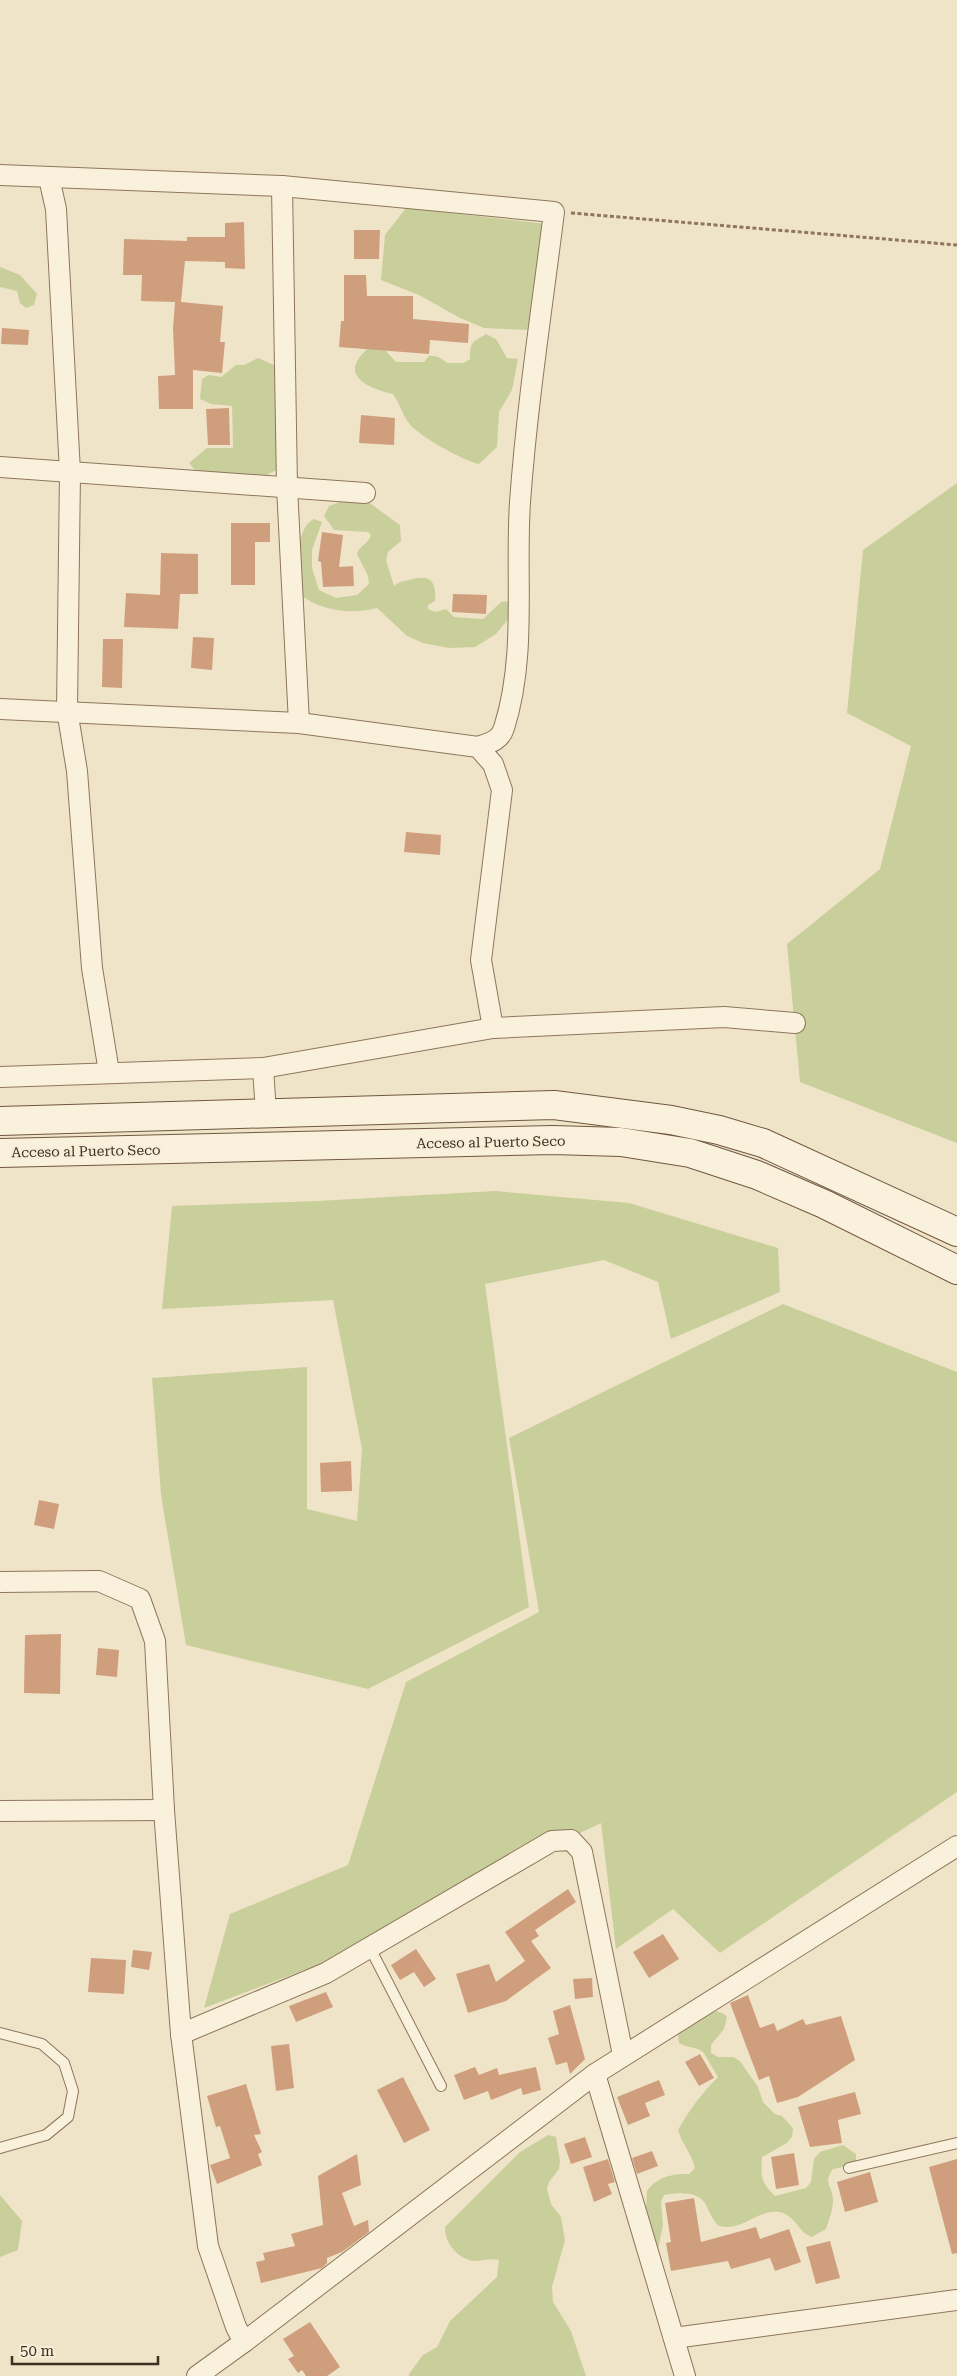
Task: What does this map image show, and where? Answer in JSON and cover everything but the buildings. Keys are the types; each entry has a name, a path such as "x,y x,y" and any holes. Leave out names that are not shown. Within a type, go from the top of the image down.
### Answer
{"main road":[{"path":"0,1121 554,1104 670,1120 719,1130 763,1143 957,1232"},
{"name":"Acceso al Puerto Seco","path":"0,1153 553,1140 621,1142 690,1153 757,1176 824,1204 957,1270"}],"street":[{"path":"0,175 282,186 554,212 530,397 520,503 518,622 511,701 503,731 496,741 478,747 299,723 67,710 0,709"},
{"path":"49,178 56,209 70,472 67,710 77,771 92,968 109,1072"},
{"path":"282,186 287,487 299,723"},
{"path":"0,467 365,493"},
{"path":"478,747 493,764 502,790 481,960 493,1028"},
{"path":"0,1077 262,1068 493,1028 724,1017 795,1024"},
{"path":"262,1068 266,1113"},
{"path":"0,1582 99,1581 140,1599 156,1641 164,1810 181,2034 208,2246 236,2327 244,2342"},
{"path":"0,1811 164,1810"},
{"path":"181,2034 326,1973 552,1841 571,1840 582,1852 623,2055"},
{"path":"197,2376 623,2055 957,1846"},
{"path":"596,2074 685,2376"},
{"path":"674,2338 957,2300"}],"lane":[{"path":"370,1948 441,2086"},
{"path":"0,2033 42,2044 64,2064 73,2091 68,2117 46,2135 0,2148"},
{"path":"849,2168 957,2143"}],"path":[{"path":"554,212 957,245"}],"green space":[{"path":"406,208 547,224 529,330 484,328 460,318 419,295 381,280 385,235"},
{"path":"0,267 20,275 37,294 34,305 26,308 20,303 17,291 0,287"},
{"path":"486,334 496,339 507,358 518,359 512,390 499,412 497,447 479,464 452,453 421,434 408,422 393,394 364,383 355,372 355,366 359,358 372,344 383,348 396,362 424,362 429,356 432,356 438,357 447,363 464,363 470,359 473,343"},
{"path":"258,358 274,365 279,372 283,467 264,476 202,473 194,469 189,463 207,448 233,448 232,406 211,404 200,399 202,379 209,375 221,377 236,365 244,365"},
{"path":"957,483 957,1143 800,1082 787,944 880,869 911,746 847,713 863,550"},
{"path":"348,499 360,499 371,504 400,525 401,541 388,552 386,560 394,586 416,578 427,578 435,588 435,601 428,605 428,609 435,612 446,609 454,617 483,619 501,602 510,601 513,613 496,634 475,647 449,648 423,643 407,636 377,608 357,611 337,610 318,605 300,595 298,565 300,542 307,524 314,519 322,522 312,550 312,568 319,590 336,598 357,595 369,584 368,576 357,554 371,535 368,532 334,530 324,516 329,506"},
{"path":"495,1191 629,1203 778,1248 780,1292 671,1339 658,1282 604,1260 485,1284 529,1607 368,1689 186,1645 161,1495 152,1378 307,1367 307,1509 357,1521 362,1449 333,1300 162,1309 172,1206 317,1201"},
{"path":"783,1304 957,1372 957,1792 720,1953 673,1909 616,1949 601,1823 481,1881 336,1958 204,2008 230,1914 348,1865 406,1682 539,1612 509,1438"},
{"path":"716,2011 727,2017 724,2029 711,2045 711,2053 718,2057 733,2057 740,2061 758,2087 763,2102 775,2114 782,2116 793,2128 792,2137 787,2143 762,2157 762,2178 775,2196 806,2188 811,2182 814,2159 820,2152 843,2145 856,2154 856,2162 849,2166 833,2169 830,2174 828,2182 833,2195 831,2215 826,2229 812,2237 803,2232 789,2216 779,2212 764,2214 735,2226 719,2226 703,2200 699,2197 675,2193 664,2195 661,2202 663,2225 658,2249 646,2207 647,2191 661,2179 671,2175 689,2174 695,2168 678,2130 696,2102 718,2077 703,2052 679,2043 678,2035 686,2026"},
{"path":"548,2135 556,2137 560,2161 559,2169 549,2182 547,2189 551,2204 561,2217 565,2240 552,2287 553,2302 571,2331 586,2376 409,2376 423,2355 437,2347 450,2321 497,2277 499,2260 475,2261 458,2254 447,2238 445,2227 520,2152"},
{"path":"0,2195 22,2221 18,2250 0,2257"}]}
